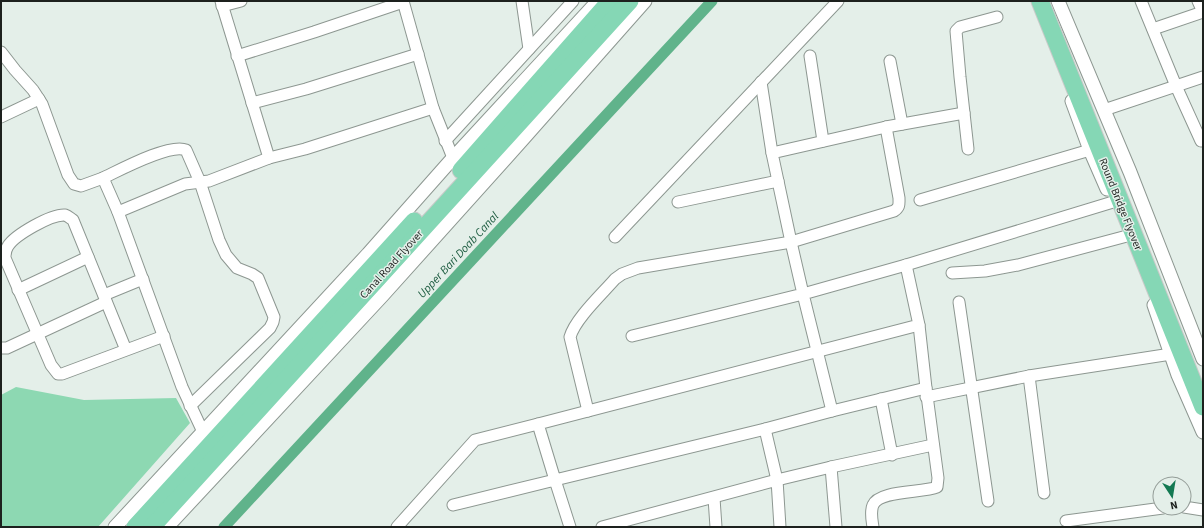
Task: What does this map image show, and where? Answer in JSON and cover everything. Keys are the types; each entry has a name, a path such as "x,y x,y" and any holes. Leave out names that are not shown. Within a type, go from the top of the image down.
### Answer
{"main road":[{"name":"Canal Road Flyover","path":"135,527 461,170 610,1"},
{"name":"Canal Road Flyover","path":"152,527 216,438 630,1"},
{"name":"Round Bridge Flyover","path":"1040,1 1132,234 1165,303 1203,391"},
{"name":"Round Bridge Flyover","path":"1050,1 1203,407"}],"street":[{"path":"241,1 222,4 269,158"},
{"path":"237,56 321,30 403,1 433,108 453,158"},
{"path":"522,1 528,49"},
{"path":"445,141 573,1"},
{"path":"115,527 216,438 368,254 453,158 598,1"},
{"path":"167,527 382,296 645,1"},
{"path":"615,237 838,1"},
{"path":"1033,1 1090,150 1113,202 1152,300 1178,375 1203,432"},
{"path":"1058,1 1130,172 1203,359"},
{"path":"1141,1 1176,86 1201,141"},
{"path":"1153,29 1203,12 1198,1"},
{"path":"968,149 956,31 960,27 997,17"},
{"path":"1,52 33,90 42,104 68,175 74,184 81,186 104,178 147,158 172,149 180,148 186,150 200,182 219,240 226,255 237,268 258,278 274,317 274,322 270,328 190,406"},
{"path":"252,103 306,89 418,54"},
{"path":"810,56 824,141"},
{"path":"890,61 902,124"},
{"path":"1104,110 1203,77"},
{"path":"761,82 772,153 791,242 832,411"},
{"path":"1,117 39,99"},
{"path":"118,212 186,184 209,181 269,158 305,149 433,108"},
{"path":"772,153 886,127 964,113"},
{"path":"588,411 570,337 577,323 615,279 622,274 638,268 791,242 894,211 898,208 899,198 886,127"},
{"path":"920,200 1090,150"},
{"path":"104,178 190,406 216,438"},
{"path":"678,202 778,181"},
{"path":"632,336 803,294 906,265 1113,202"},
{"path":"126,350 73,220 64,215 56,217 22,232 12,241 5,252 5,258 51,365 58,374 62,374 164,336"},
{"path":"952,273 985,271 1018,265 1127,236"},
{"path":"18,290 88,257"},
{"path":"872,527 872,507 876,500 893,494 937,487 938,483 919,325 906,265"},
{"path":"1,348 8,348 143,279"},
{"path":"959,302 988,501"},
{"path":"397,527 475,440 919,325"},
{"path":"453,505 765,429 880,399 972,387 1029,376 1171,354"},
{"path":"1029,376 1044,494"},
{"path":"880,399 892,455"},
{"path":"538,424 570,527"},
{"path":"765,429 776,480 780,527"},
{"path":"602,527 714,498 776,480 933,445"},
{"path":"831,467 836,527"},
{"path":"714,498 716,527"},
{"path":"1192,508 1203,510"},
{"path":"1066,521 1152,509"}],"green space":[{"path":"16,387 84,400 176,398 190,423 98,527 1,527 1,395"}],"waterway":[{"name":"Upper Bari Doab Canal","path":"224,527 712,1"}]}
